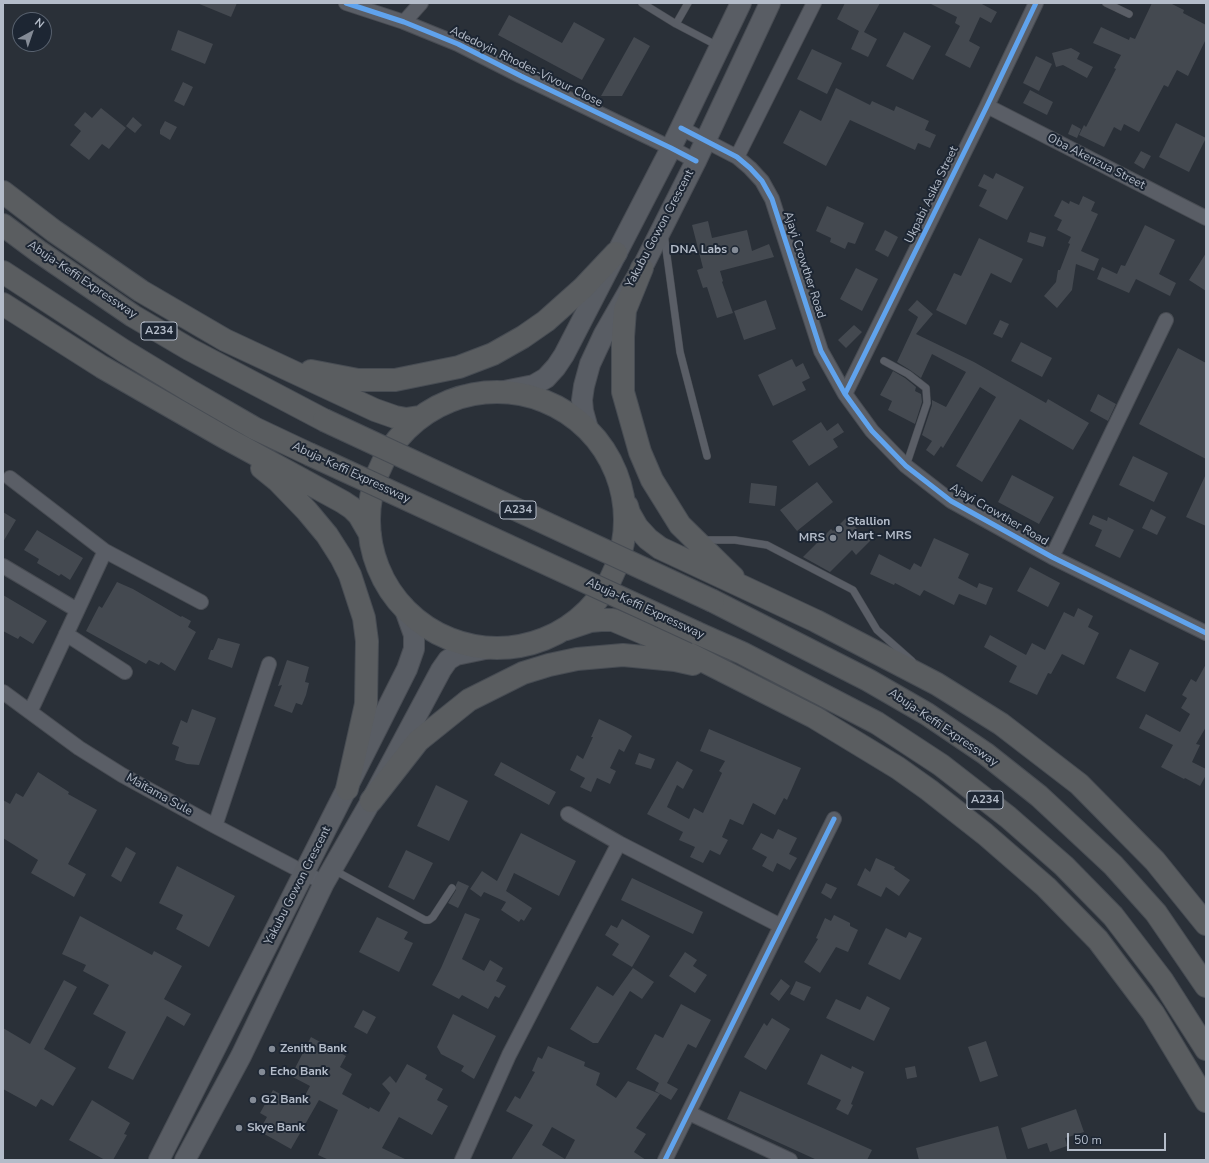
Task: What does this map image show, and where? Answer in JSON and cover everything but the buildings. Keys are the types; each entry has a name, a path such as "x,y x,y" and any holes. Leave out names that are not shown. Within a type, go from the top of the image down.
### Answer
{"highway":[{"name":"Abuja-Keffi Expressway","path":"3,192 54,231 141,291 225,340 375,410 406,419 419,417"},
{"name":"Abuja-Keffi Expressway","path":"3,225 38,251 133,316 189,349 324,420 713,601 868,680 927,714 986,754 1038,796 1113,866 1156,913 1206,986"},
{"path":"225,340 301,368 358,380 394,380 424,375 458,367 493,354 523,337 546,321 583,288 616,253"},
{"path":"642,268 626,310 624,322 623,392 640,452 652,480 680,525 746,589"},
{"name":"Abuja-Keffi Expressway","path":"3,272 124,351 254,428 742,653 877,723 941,765 1008,817 1064,866 1113,916 1162,980 1206,1048"},
{"path":"3,304 102,367 224,437 343,502 359,515 370,534"},
{"path":"624,495 626,518 625,540 620,561 611,582 599,600 583,616 566,629 548,638 510,648 490,648 471,645 446,637 418,620 404,607 391,591 381,573 374,554 370,534 369,512 372,490 379,469 389,450 398,438 419,417 437,406 457,397 478,392 504,391 534,396 555,405 579,420 593,436 611,463 624,495 629,513 637,527 648,539 660,548 816,621 937,684 1001,724 1079,784 1155,861 1206,924"},
{"path":"224,437 278,481 307,511 341,557 350,576 364,618 367,641 366,704 347,789"},
{"name":"Abuja-Keffi Expressway","path":"566,629 590,621 613,620 672,645 814,717 898,768 930,790 986,834 1046,887 1098,940 1153,1014 1206,1101"},
{"path":"371,802 418,742 469,700 523,673 549,665 577,659 623,655 675,660 732,675"}],"main road":[{"path":"504,391 534,384 546,378 564,355 671,148 741,3"},
{"name":"Yakubu Gowon Crescent","path":"593,436 588,429 583,411 582,400 590,364 604,334 642,268 706,141 770,3"},
{"name":"Yakubu Gowon Crescent","path":"159,1160 407,669 414,649 414,634 404,607"},
{"name":"Yakubu Gowon Crescent","path":"185,1160 241,1056 328,876 371,802 440,670 448,660 456,655 490,648"}],"street":[{"name":"Adedoyin Rhodes-Vivour Close","path":"346,3 404,22 458,44 520,76 696,161"},
{"path":"404,22 421,3"},
{"path":"737,157 814,3"},
{"name":"Ukpabi Asika Street","path":"845,394 1036,3"},
{"name":"Oba Akenzua Street","path":"987,106 1206,218"},
{"name":"Ajayi Crowther Road","path":"681,128 737,157 762,181 772,199 821,351 845,394 872,431 906,466 951,501 1052,557 1206,633"},
{"path":"1052,557 1166,320"},
{"path":"10,478 105,551 201,602"},
{"path":"30,712 105,551"},
{"path":"3,566 77,610"},
{"path":"66,634 125,672"},
{"path":"215,826 269,664"},
{"name":"Maitama Sule","path":"3,692 79,748 122,775 305,873 328,876"},
{"path":"568,814 780,926"},
{"path":"666,1160 834,819"},
{"path":"462,1160 510,1055 619,842"},
{"path":"689,1113 790,1160"}],"lane":[{"path":"642,3 676,24 720,47"},
{"path":"676,24 688,3"},
{"path":"1106,3 1129,14"},
{"path":"663,226 680,352 707,456"},
{"path":"884,361 908,374 926,388 927,403 906,466"},
{"path":"696,540 735,540 767,545 853,590 877,630 937,684"},
{"path":"328,876 425,920 429,920 433,917 452,888"}],"cycle path":[{"path":"346,3 404,22 458,44 696,161"},
{"path":"845,394 1036,3"},
{"path":"681,128 737,157 762,181 772,199 821,351 845,394 872,431 906,466 951,501 1052,557 1206,633"},
{"path":"665,1160 834,819"}],"place":[{"name":"DNA Labs","path":"735,250"},
{"name":"Stallion Mart - MRS","path":"839,529"},
{"name":"MRS","path":"833,538"},
{"name":"Zenith Bank","path":"272,1049"},
{"name":"Echo Bank","path":"262,1072"},
{"name":"G2 Bank","path":"253,1100"},
{"name":"Skye Bank","path":"239,1128"}]}
